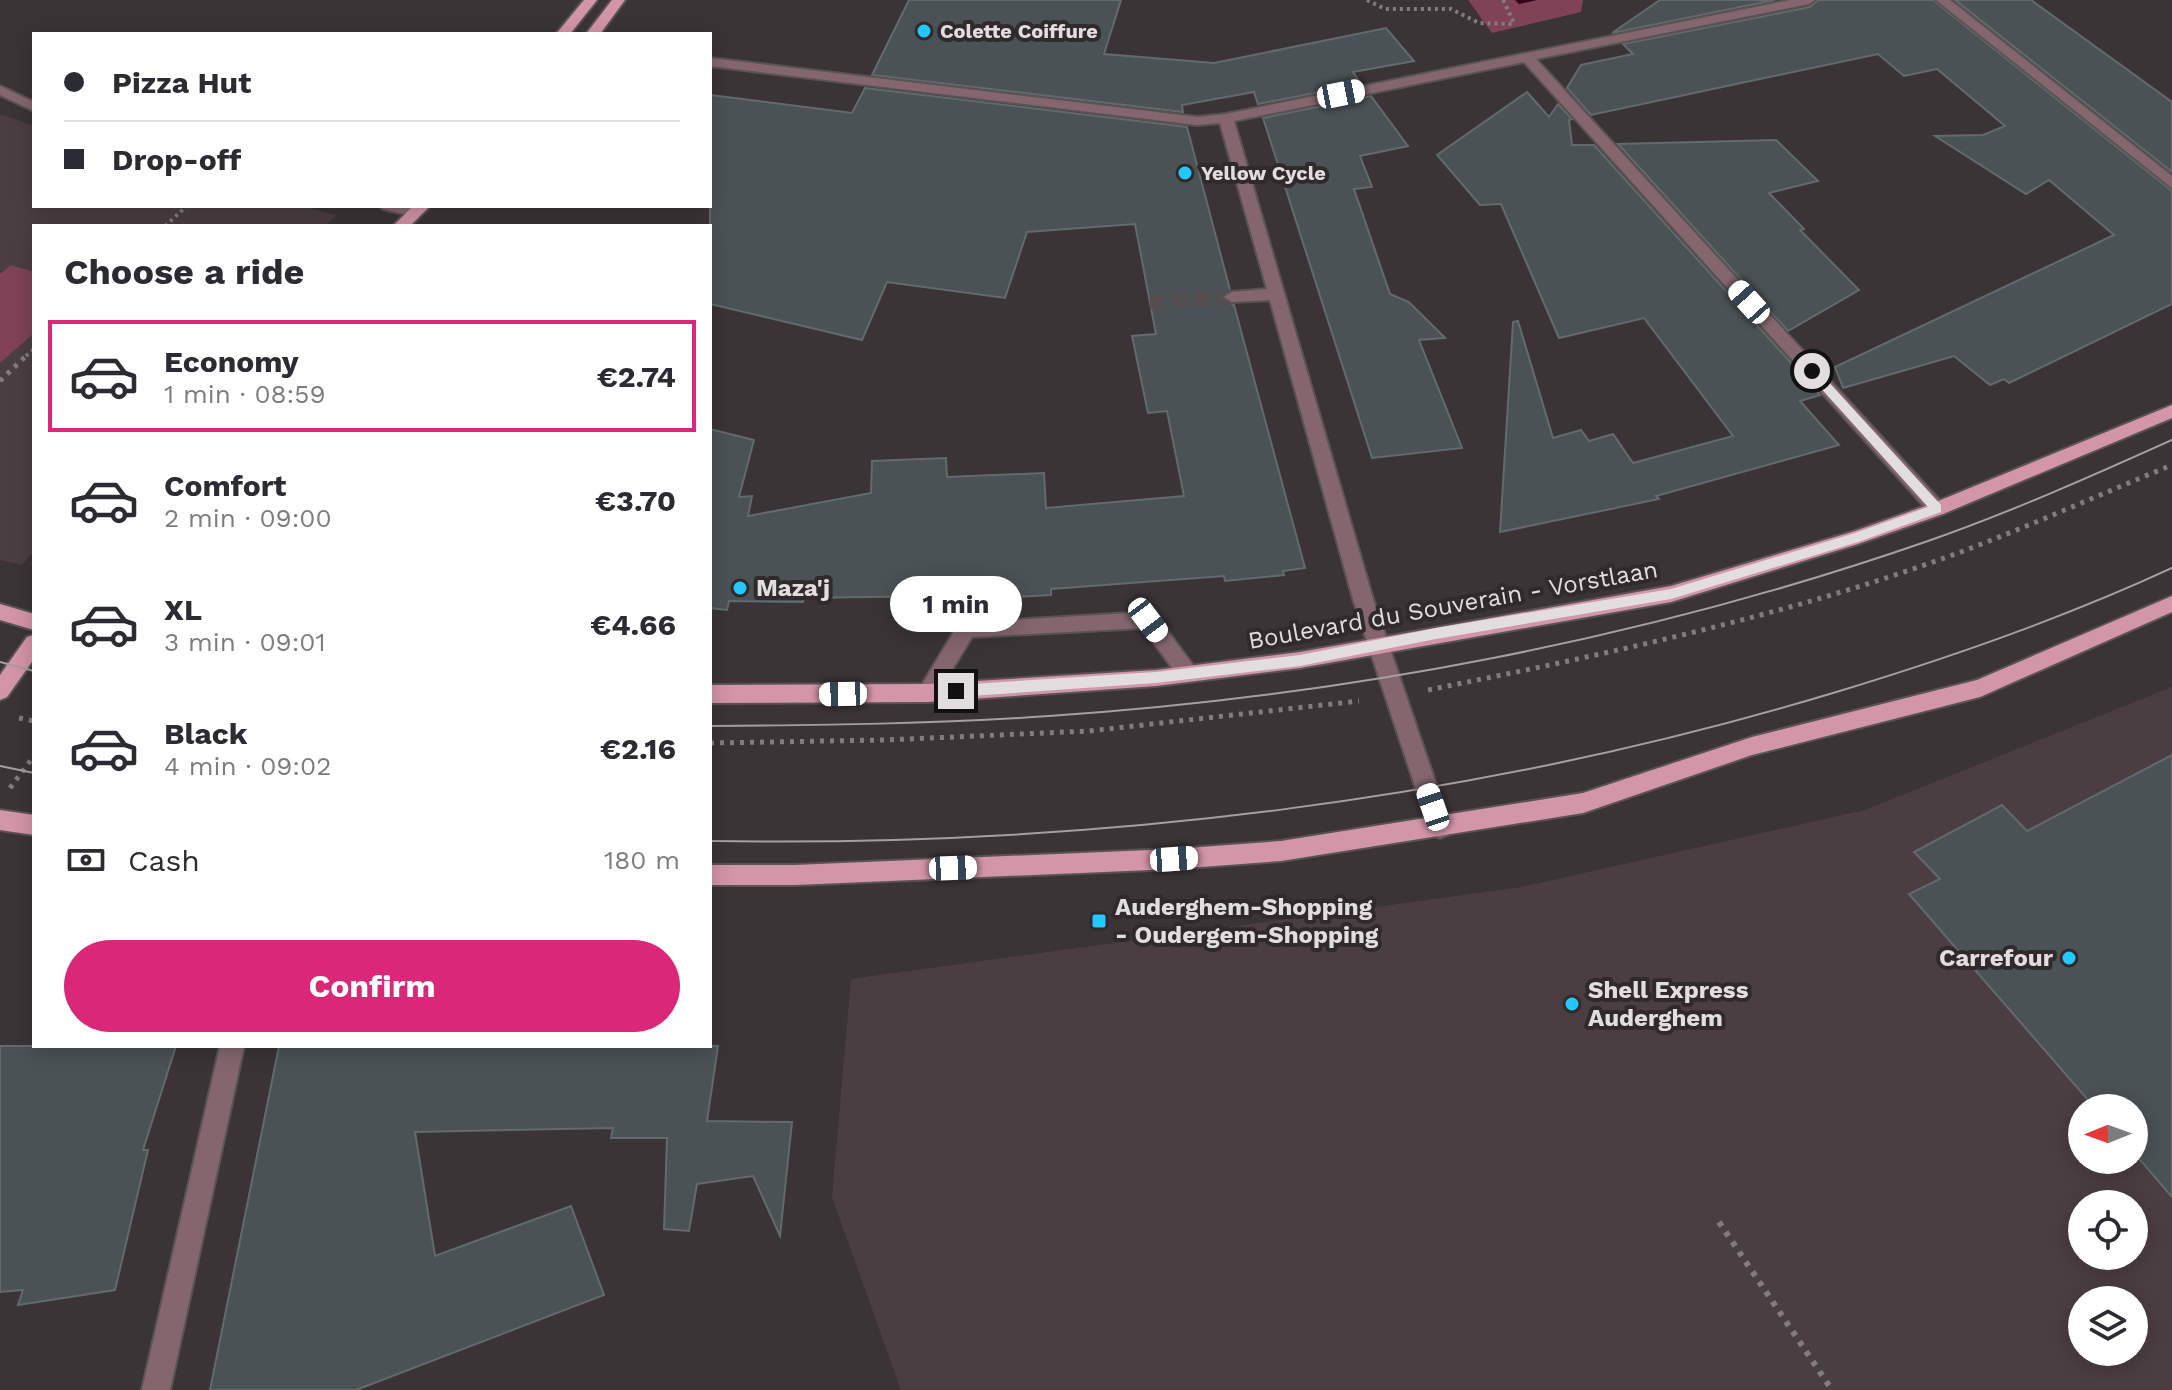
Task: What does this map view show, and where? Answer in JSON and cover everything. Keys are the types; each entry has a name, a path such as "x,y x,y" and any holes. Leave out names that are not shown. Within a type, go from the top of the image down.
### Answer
{"main road":[{"path":"565,32 591,0"},
{"path":"595,32 619,0"},
{"path":"403,224 418,209"},
{"name":"Boulevard du Souverain - Vorstlaan","path":"712,694 927,693 1188,674 1300,660 1671,594 1858,537 1937,509 2172,411"},
{"path":"712,875 795,875 1174,859 1281,851 1583,803 1752,746 1980,688 2172,604"},
{"path":"0,612 32,621"},
{"path":"0,691 32,646"},
{"path":"0,820 32,825"}],"street":[{"path":"712,62 1197,121 1226,118 1809,0"},
{"path":"1942,0 2172,183"},
{"path":"1527,57 1937,509"},
{"path":"0,90 32,106"},
{"path":"1226,118 1377,645 1440,828"},
{"path":"1232,297 1274,294"},
{"path":"927,693 966,629 1148,620 1188,674"},
{"path":"156,1390 232,1048"}],"path":[{"path":"1367,0 1374,6 1406,11 1447,8 1458,10 1470,21 1514,24"},
{"path":"1503,0 1518,32"},
{"path":"167,224 185,208"},
{"path":"0,381 32,351"},
{"path":"8,791 32,759"},
{"path":"1719,1222 1832,1390"}],"shaded area":[{"path":"1468,0 1583,0 1581,12 1492,33"},
{"path":"0,114 32,125 32,208 309,208 336,215 328,224 32,224 32,553 22,565 0,560"},
{"path":"11,265 32,271 32,335 0,363 0,274"},
{"path":"2172,687 2172,1390 901,1390 832,1197 851,979 1522,887 1865,810"}],"building":[{"path":"909,0 1121,0 1104,54 1214,63 1386,28 1414,61 1353,72 1361,84 1258,104 1254,92 1182,105 1183,112 872,75"},
{"path":"1660,0 1775,0 1612,33"},
{"path":"1818,0 1933,0 2172,191 2172,304 2009,383 2004,379 1990,385 1954,356 1843,388 1835,367 2114,235 2049,180 2026,194 1935,136 1983,135 2005,126 1937,69 1904,76 1878,54 1591,115 1567,88 1581,65 1633,54 1623,44 1810,7"},
{"path":"1955,0 2031,0 2172,102 2172,172"},
{"path":"865,88 1187,127 1230,290 1221,298 1234,305 1305,568 1283,571 1284,575 1225,581 1224,576 1051,589 1051,595 804,598 803,602 729,601 727,610 712,608 712,430 754,440 739,497 752,496 748,516 871,493 872,461 946,458 947,477 1044,473 1046,508 1184,496 1167,411 1148,413 1132,336 1156,334 1135,224 1027,232 1005,298 887,282 862,340 712,304 712,95 852,113"},
{"path":"1527,92 1549,117 1558,104 1572,119 1569,120 1572,145 1594,145 1820,395 1800,401 1839,445 1656,496 1659,499 1500,532 1513,322 1518,321 1553,438 1581,430 1589,441 1613,434 1633,463 1733,436 1644,318 1559,338 1501,204 1480,205 1437,155"},
{"path":"1371,96 1408,146 1360,156 1372,187 1354,189 1390,294 1409,302 1445,338 1419,340 1462,448 1372,458 1263,118"},
{"path":"1776,140 1818,181 1769,193 1804,229 1800,230 1859,290 1788,331 1618,144"},
{"name":"Carrefour","path":"2172,755 2172,1197 2148,1169 2148,1094 2083,1094 1909,894 1940,879 1914,852 2002,805 2027,831"},
{"path":"0,1046 175,1048 143,1150 148,1150 115,1290 18,1305 23,1290 0,1292"},
{"path":"718,1046 707,1121 792,1122 780,1236 753,1176 697,1184 689,1231 664,1229 667,1138 611,1138 613,1128 415,1132 435,1256 571,1206 604,1295 356,1390 210,1390 279,1048"}],"waterway":[{"path":"1519,1 1532,0"}],"tunnel":[{"path":"1150,302 1232,297"}],"tram line":[{"path":"712,726 964,721 1161,707 1384,678 1494,658 1714,607 1821,576 1990,518 2172,440"},
{"path":"712,841 852,841 994,836 1136,826 1278,810 1418,789 1558,763 1697,731 1919,666 2089,604 2172,568"},
{"path":"0,662 32,670"},
{"path":"0,766 32,773"}],"place":[{"name":"Colette Coiffure","path":"924,31"},
{"name":"Yellow Cycle","path":"1185,173"},
{"name":"Maza'j","path":"740,588"},
{"name":"Auderghem-Shopping - Oudergem-Shopping","path":"1099,921"},
{"name":"Carrefour","path":"2069,958"},
{"name":"Shell Express Auderghem","path":"1572,1004"}],"route":[{"path":"956,691 1156,678 1300,660 1671,594 1858,537 1937,509 1812,371"}]}
